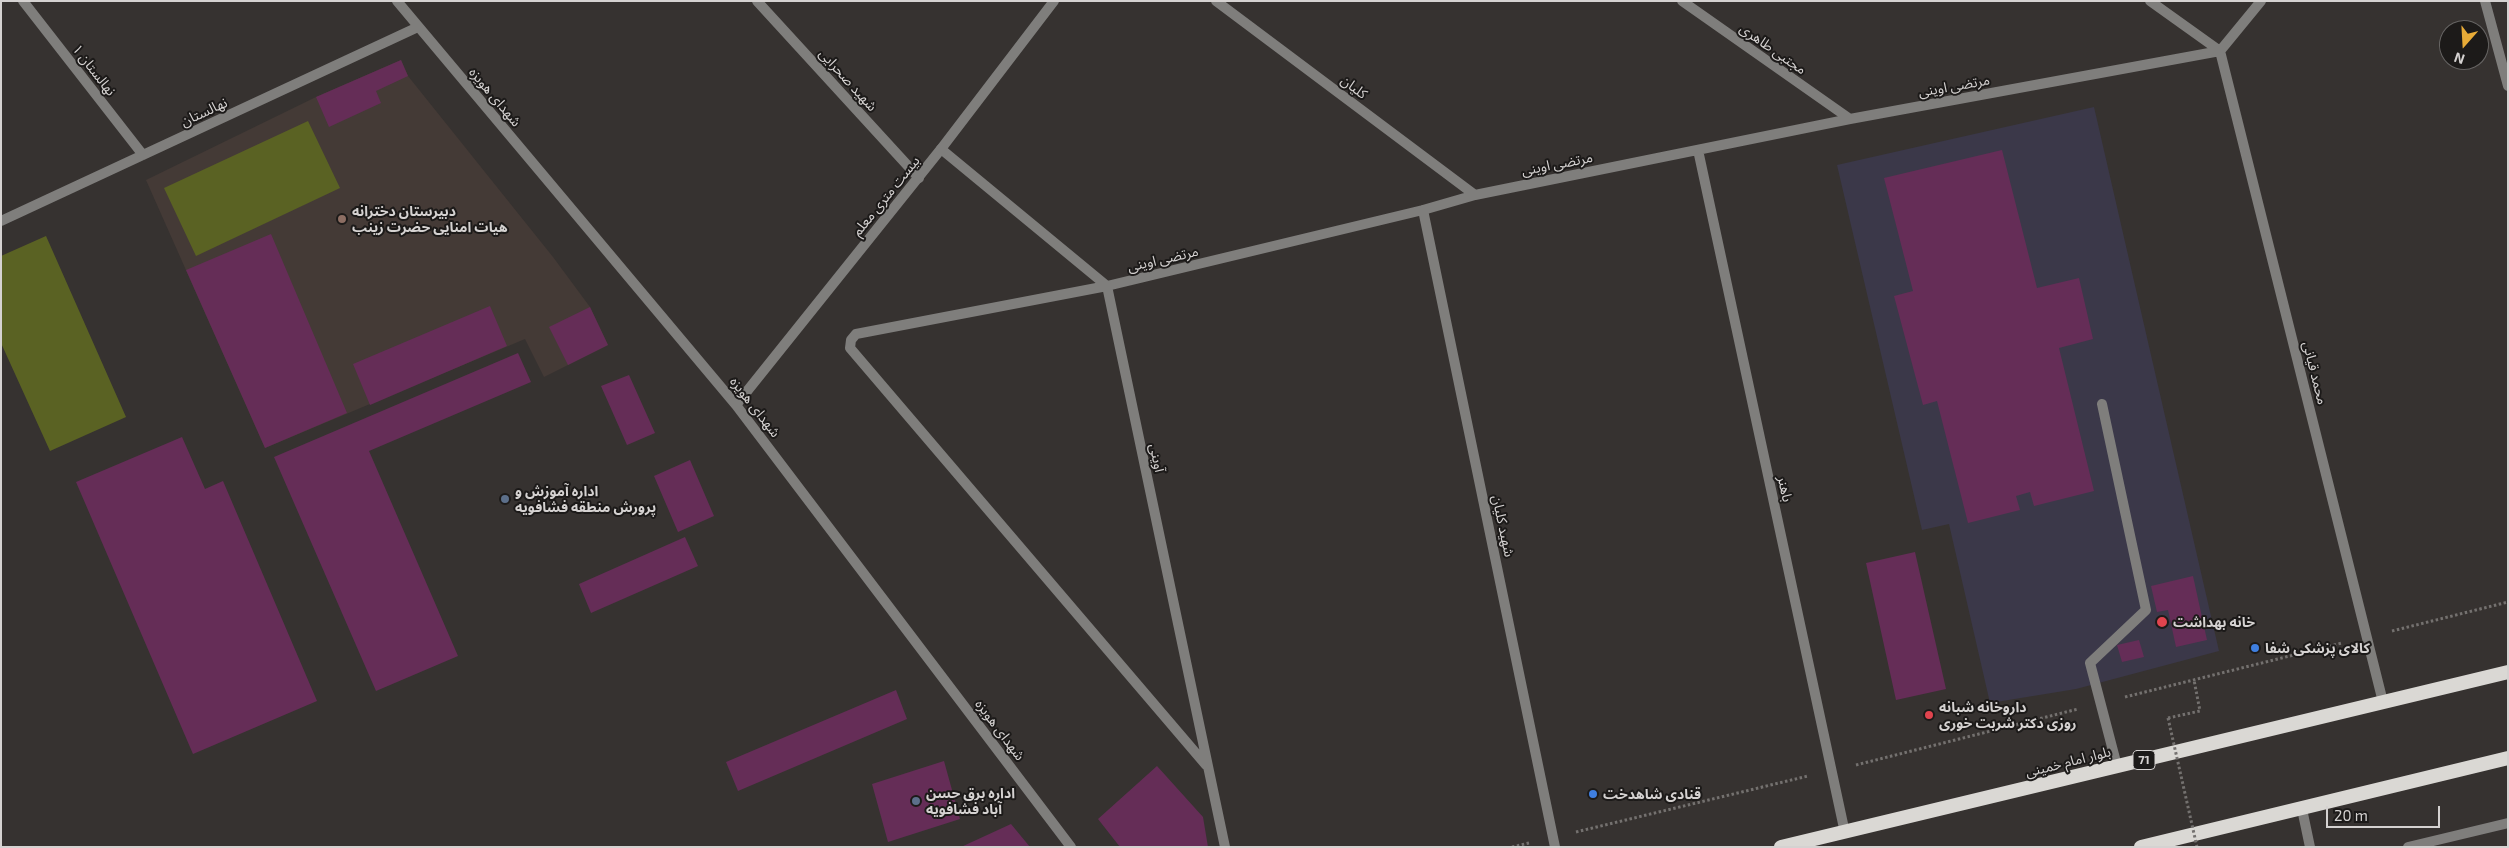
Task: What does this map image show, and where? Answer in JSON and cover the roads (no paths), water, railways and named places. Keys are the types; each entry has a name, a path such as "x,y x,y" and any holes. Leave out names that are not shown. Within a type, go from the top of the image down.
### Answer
{"highway":[{"name":"بلوار امام خمینی","path":"1781,847 2508,672"},
{"path":"2141,847 2508,758"}],"street":[{"name":"نهالستان ۱","path":"23,1 143,156"},
{"name":"شهدای هویزه","path":"397,1 736,405 1071,847"},
{"name":"شهید صحرایی","path":"757,1 918,178"},
{"name":"بیست متری معلم","path":"736,405 941,149 1054,1"},
{"name":"کلیان","path":"1216,1 1475,195"},
{"name":"مجتبی طاهری","path":"1682,1 1850,119"},
{"path":"2150,1 2220,51 2261,1"},
{"path":"2485,1 2508,86"},
{"name":"نهالستان","path":"1,222 418,27"},
{"name":"مرتضی اوینی","path":"1206,765 850,348 850,340 856,334 1107,286 1424,210 1475,195 1850,119 2220,51"},
{"name":"محمد قیانی","path":"2220,51 2382,702"},
{"path":"941,149 1107,286"},
{"name":"باهنر","path":"1698,150 1845,832"},
{"name":"شهید کلیان","path":"1424,210 1554,842"},
{"name":"آوینی","path":"1107,286 1224,847"},
{"path":"2102,404 2146,610 2090,663 2117,766"},
{"path":"2302,809 2310,847"},
{"path":"2408,847 2508,823"}],"place":[{"name":"دبیرستان دخترانه هیات امنایی حضرت زینب","path":"342,219"},
{"name":"اداره آموزش و پرورش منطقه فشافویه","path":"505,499"},
{"name":"خانه بهداشت","path":"2162,622"},
{"name":"کالای پزشکی شفا","path":"2255,648"},
{"name":"داروخانه شبانه روزی دکتر شربت خوری","path":"1929,715"},
{"name":"قنادی شاهدخت","path":"1593,794"},
{"name":"اداره برق حسن آباد فشافویه","path":"916,801"}]}
